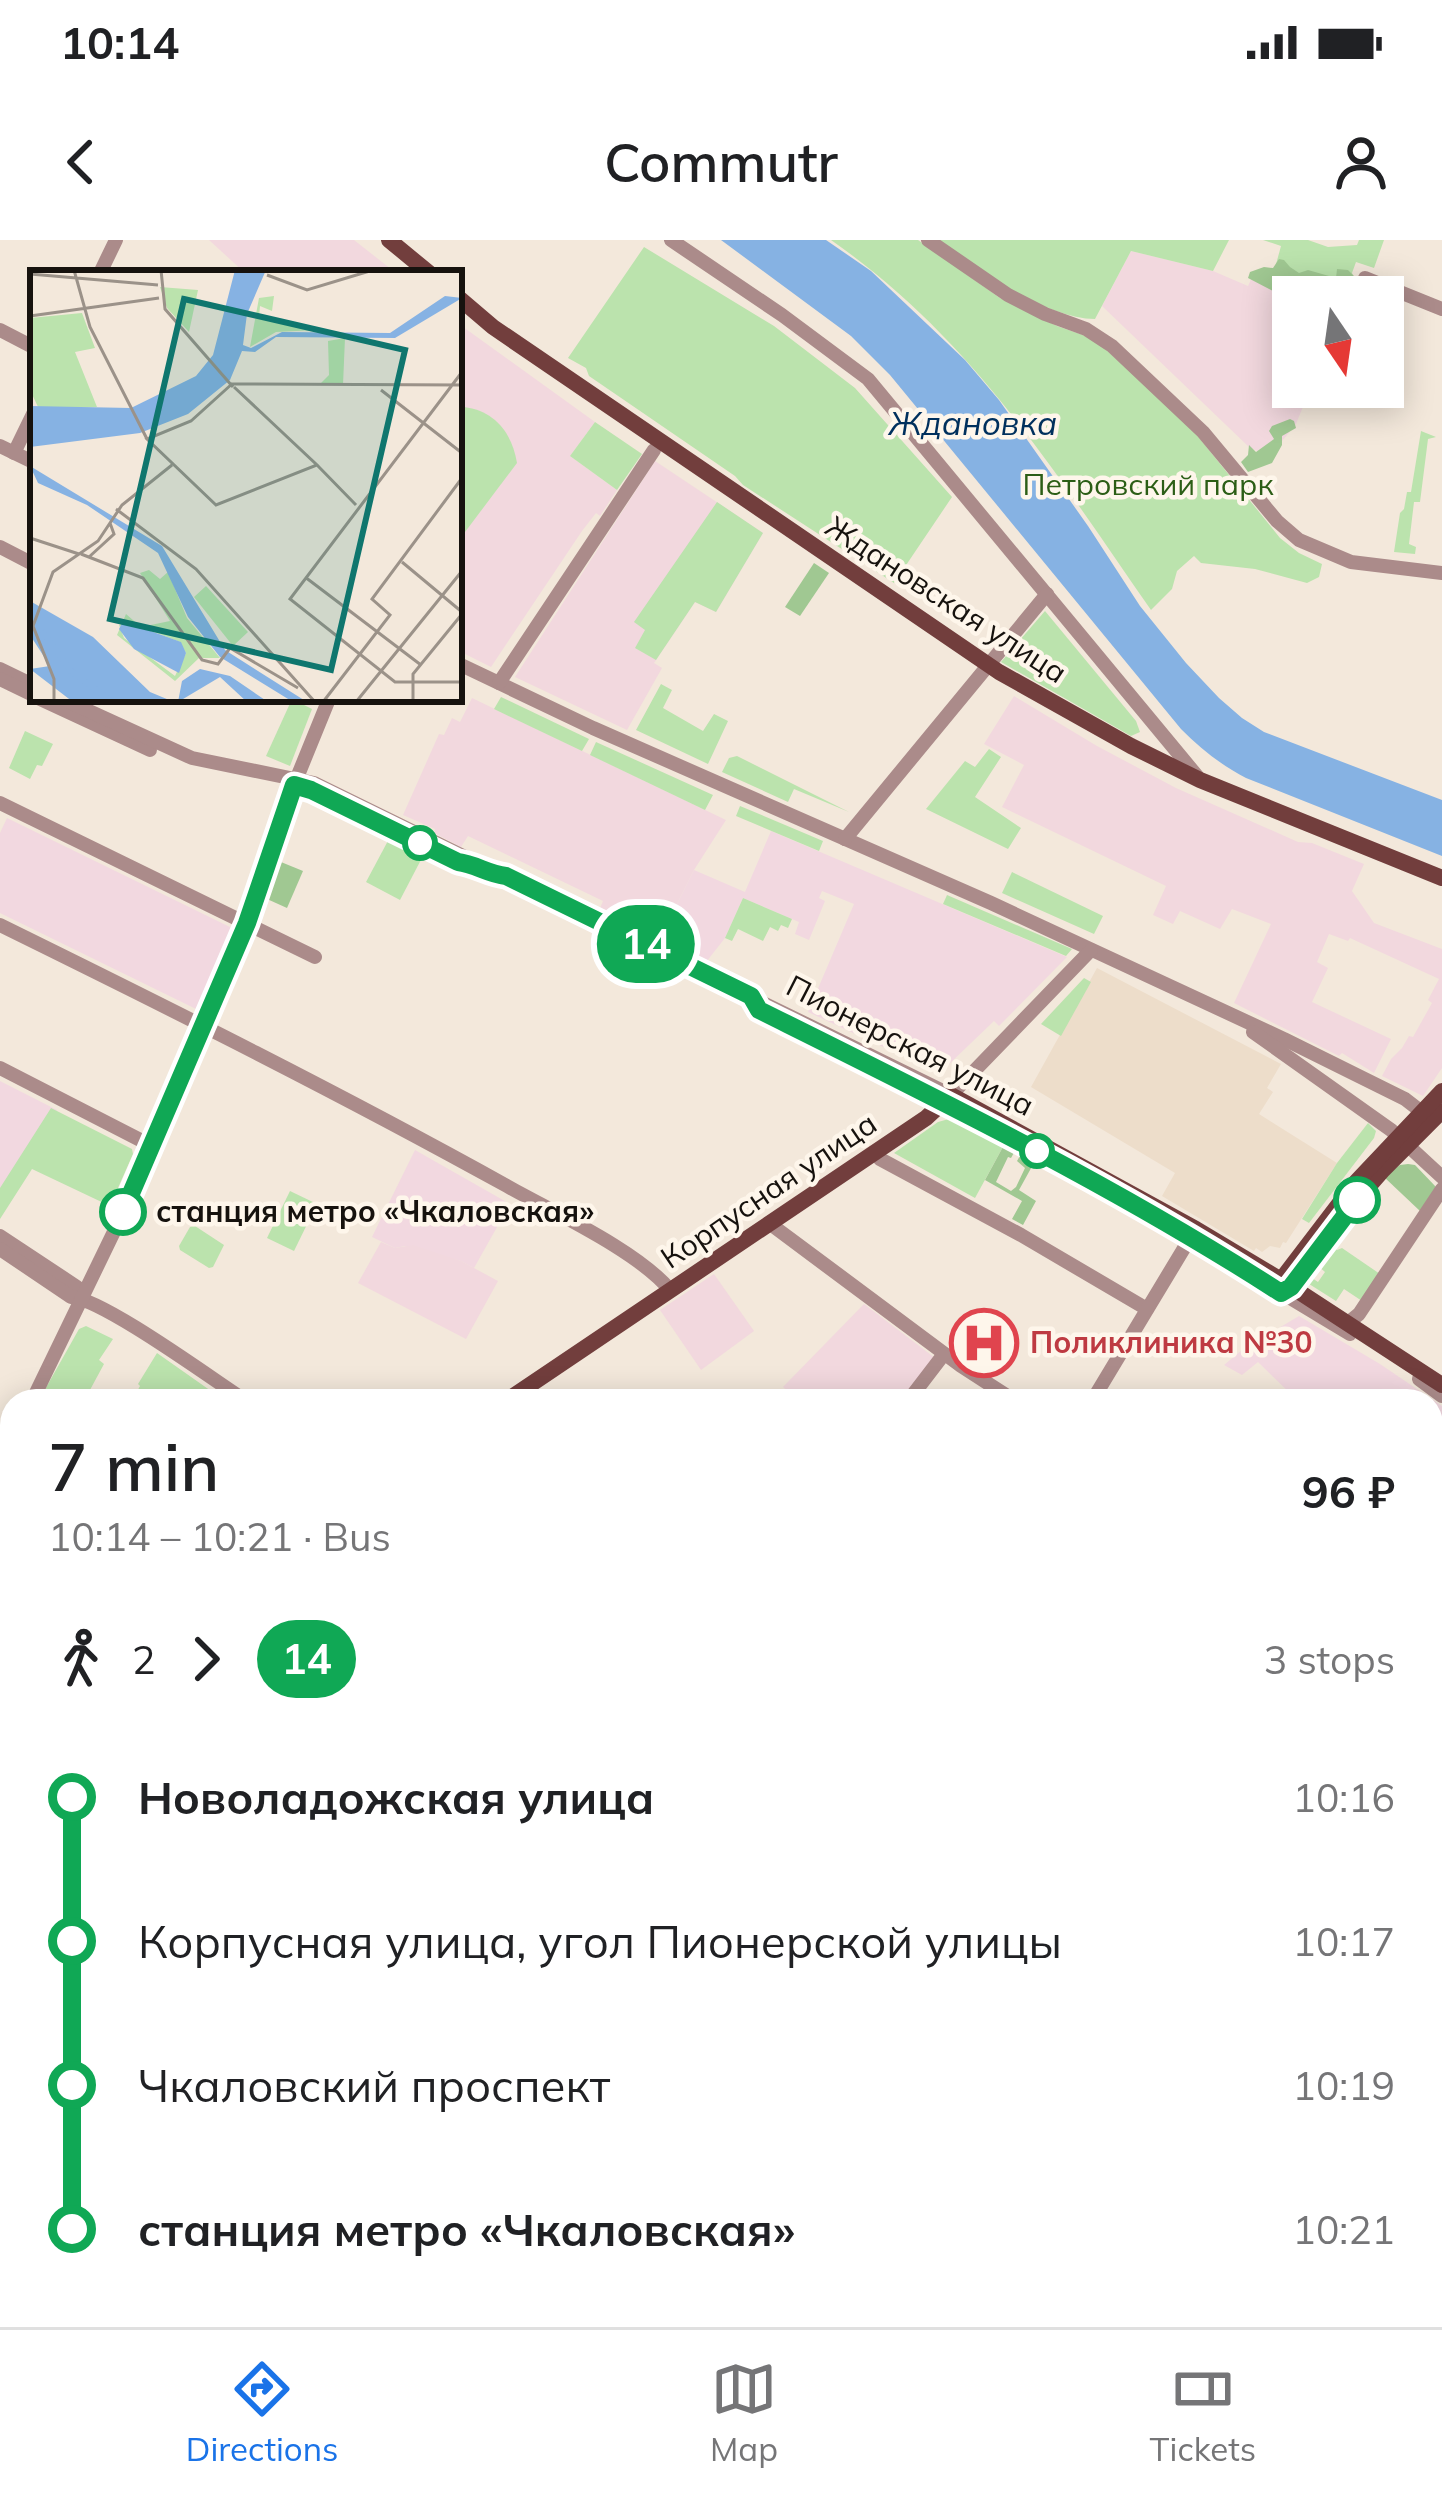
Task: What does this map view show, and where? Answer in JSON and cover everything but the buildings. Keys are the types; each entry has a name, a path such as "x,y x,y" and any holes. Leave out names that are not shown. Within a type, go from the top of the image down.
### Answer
{"main road":[{"path":"373,240 408,270"},
{"path":"389,240 424,270"},
{"name":"Ждановская улица","path":"462,301 493,327 984,667 1200,780 1442,878"},
{"name":"Ждановская улица","path":"462,314 654,450 984,667 1130,756 1442,887"},
{"path":"1284,1287 1404,1140 1433,1114 1442,1091"},
{"name":"Корпусная улица","path":"524,1389 926,1118 947,1098"},
{"name":"Пионерская улица","path":"947,1098 1193,1233 1348,1323 1442,1385"}],"street":[{"path":"101,270 116,240"},
{"path":"671,240 752,294 885,396 1200,780"},
{"path":"928,240 1008,295 1086,329 1112,346 1203,432 1277,521 1300,541 1352,562 1442,573"},
{"path":"1404,294 1442,309"},
{"path":"0,330 30,345"},
{"path":"7,449 30,418"},
{"path":"499,683 654,450"},
{"path":"0,548 30,563"},
{"path":"845,839 1047,593"},
{"path":"462,665 1091,950 1433,1114"},
{"path":"0,669 30,684"},
{"name":"Пионерская улица","path":"0,680 30,692"},
{"name":"Пионерская улица","path":"55,702 192,758 314,783 947,1098"},
{"path":"38,1389 152,1146 247,923 328,702"},
{"path":"1131,746 1150,737 1153,722"},
{"path":"0,803 315,957"},
{"path":"0,925 418,1137 652,1270 670,1290"},
{"name":"Корпусная улица","path":"947,1098 1091,950"},
{"path":"1235,1018 1404,1140 1442,1177"},
{"path":"0,1068 152,1146"},
{"path":"1344,1096 1347,1082 1357,1076"},
{"path":"874,1153 1147,1309"},
{"path":"1348,1323 1442,1189"},
{"path":"769,1223 997,1389"},
{"path":"1099,1389 1193,1233"},
{"path":"0,1236 77,1287 83,1298"},
{"path":"0,1249 226,1389"},
{"name":"Пионерская улица","path":"1284,1287 1432,1389"},
{"path":"917,1389 944,1354"}],"shaded area":[{"path":"209,240 354,240 392,270 242,270"},
{"path":"1131,251 1213,271 1248,286 1255,271 1282,276 1272,276 1272,408 1302,408 1296,424 1270,456 1250,448 1102,306"},
{"path":"462,326 595,422 570,456 617,490 600,516 596,513 582,531 491,667 462,652"},
{"path":"655,461 763,533 716,612 695,602 654,663 662,668 627,730 515,677"},
{"path":"1014,696 1176,788 1298,842 1364,864 1352,891 1374,923 1442,949 1442,1068 1423,1096 1382,1076 1409,1036 1413,1037 1439,979 1350,938 1329,934 1317,962 1328,968 1312,1002 1391,1039 1374,1073 1234,1003 1271,924 1232,909 1220,929 1180,911 1173,924 1153,915 1166,886 1002,807 1024,765 984,744"},
{"path":"472,698 726,820 669,920 648,911 642,927 629,923 626,927 598,913 603,901 468,836 461,847 403,815 439,734 444,735 452,718 460,722"},
{"path":"7,818 234,929 196,1009 0,913 0,833"},
{"path":"771,831 1067,957 999,1026 994,1021 945,1068 935,1071 808,1012 854,904 822,891 819,898 825,901 809,940 795,934 799,922 743,898 725,938 703,966 652,942 694,870 745,892"},
{"path":"1097,968 1281,1064 1267,1088 1273,1092 1259,1114 1337,1163 1280,1248 1254,1251 1162,1196 1175,1173 1031,1087"},
{"path":"0,1081 57,1110 0,1196"},
{"path":"415,1150 510,1204 474,1268 405,1246 395,1248 372,1237"},
{"path":"381,1242 395,1248 413,1245 461,1261 498,1281 466,1339 358,1283"},
{"path":"714,1274 754,1331 701,1370 660,1310"},
{"path":"864,1304 935,1358 910,1389 783,1387"},
{"path":"1299,1316 1417,1389 1286,1389 1258,1362 1242,1375 1224,1365"}],"green space":[{"name":"Петровский парк","path":"831,240 918,240 1000,298 1102,346 1188,424 1280,538 1322,564 1319,577 1307,583 1255,569 1201,563 1194,556 1177,571 1172,589 1151,610 1045,458 969,364 882,279"},
{"path":"937,240 1229,240 1213,271 1131,251 1095,319 1075,317 1033,301"},
{"path":"1263,240 1308,240 1328,247 1384,240 1374,268 1356,262 1353,276 1301,276 1275,268 1281,246"},
{"path":"644,247 774,326 855,388 952,497 894,583 743,485 568,358"},
{"path":"1279,259 1299,273 1308,270 1329,276 1272,276 1272,290 1248,278 1250,272 1273,268"},
{"path":"1337,269 1354,276 1336,276"},
{"path":"462,407 485,413 500,425 517,463 462,536"},
{"path":"1290,419 1296,428 1282,436 1272,463 1248,472 1241,462 1249,445 1256,452 1274,439 1269,431 1272,426"},
{"path":"595,422 642,454 617,490 570,456"},
{"path":"1421,431 1436,437 1428,439 1420,502 1414,502 1409,544 1416,547 1415,554 1394,552 1400,513 1411,492"},
{"path":"717,502 763,533 716,612 695,602 656,660 635,648 645,630 634,622"},
{"path":"814,563 829,573 800,616 785,607"},
{"path":"1045,611 1136,721 1140,732 1131,736 1001,662"},
{"path":"661,684 672,690 663,708 703,731 714,714 728,721 708,764 636,730"},
{"path":"501,697 589,739 582,751 494,709"},
{"path":"291,702 312,709 290,766 266,756"},
{"path":"25,731 53,744 30,779 9,768"},
{"path":"596,742 713,795 705,810 590,755"},
{"path":"989,749 1001,757 975,797 1021,828 1008,849 926,809 965,761 975,767"},
{"path":"737,756 849,812 794,789 788,802 722,772 729,758"},
{"path":"740,806 823,841 819,851 736,816"},
{"path":"390,837 424,854 400,900 366,882"},
{"path":"281,862 303,871 287,908 267,899"},
{"path":"1012,872 1103,916 1094,934 1002,893"},
{"path":"947,895 1072,949 1066,956 943,904"},
{"path":"743,898 792,919 788,928 770,927 763,941 738,929 732,941 725,938"},
{"path":"1084,978 1091,982 1061,1036 1041,1024"},
{"path":"51,1108 132,1149 110,1206 32,1169 0,1219 0,1188"},
{"path":"956,1117 1003,1140 975,1198 894,1153 938,1122"},
{"path":"1368,1123 1376,1131 1374,1138 1309,1223 1302,1219 1337,1163"},
{"path":"1004,1145 1015,1151 996,1182 1011,1191 1025,1168 1017,1161 1021,1154 1035,1161 1019,1190 1036,1201 1023,1225 1012,1219 1022,1201 985,1180"},
{"path":"1415,1165 1436,1187 1420,1211 1384,1177"},
{"path":"290,1191 317,1204 294,1251 267,1238"},
{"path":"190,1227 224,1245 213,1267 180,1250"},
{"path":"1332,1246 1380,1274 1362,1301 1344,1289 1336,1301 1306,1282 1309,1276 1318,1282 1325,1272 1317,1265"},
{"path":"86,1326 113,1339 99,1360 104,1364 90,1389 45,1389 79,1329"},
{"path":"157,1353 208,1389 138,1389"}],"water":[{"name":"Ждановка","path":"721,240 826,240 871,271 965,360 999,400 1140,606 1219,698 1264,732 1442,800 1442,856 1246,778 1204,750 1181,729 890,375 851,336"}],"bus line":[{"name":"14","path":"123,1212 247,923 294,785 458,862 506,876 751,996 759,1010 1038,1151 1281,1293 1291,1287 1357,1200"}],"place":[{"name":"станция метро «Чкаловская»","path":"123,1212"},
{"name":"Поликлиника №30","path":"984,1343"}]}
